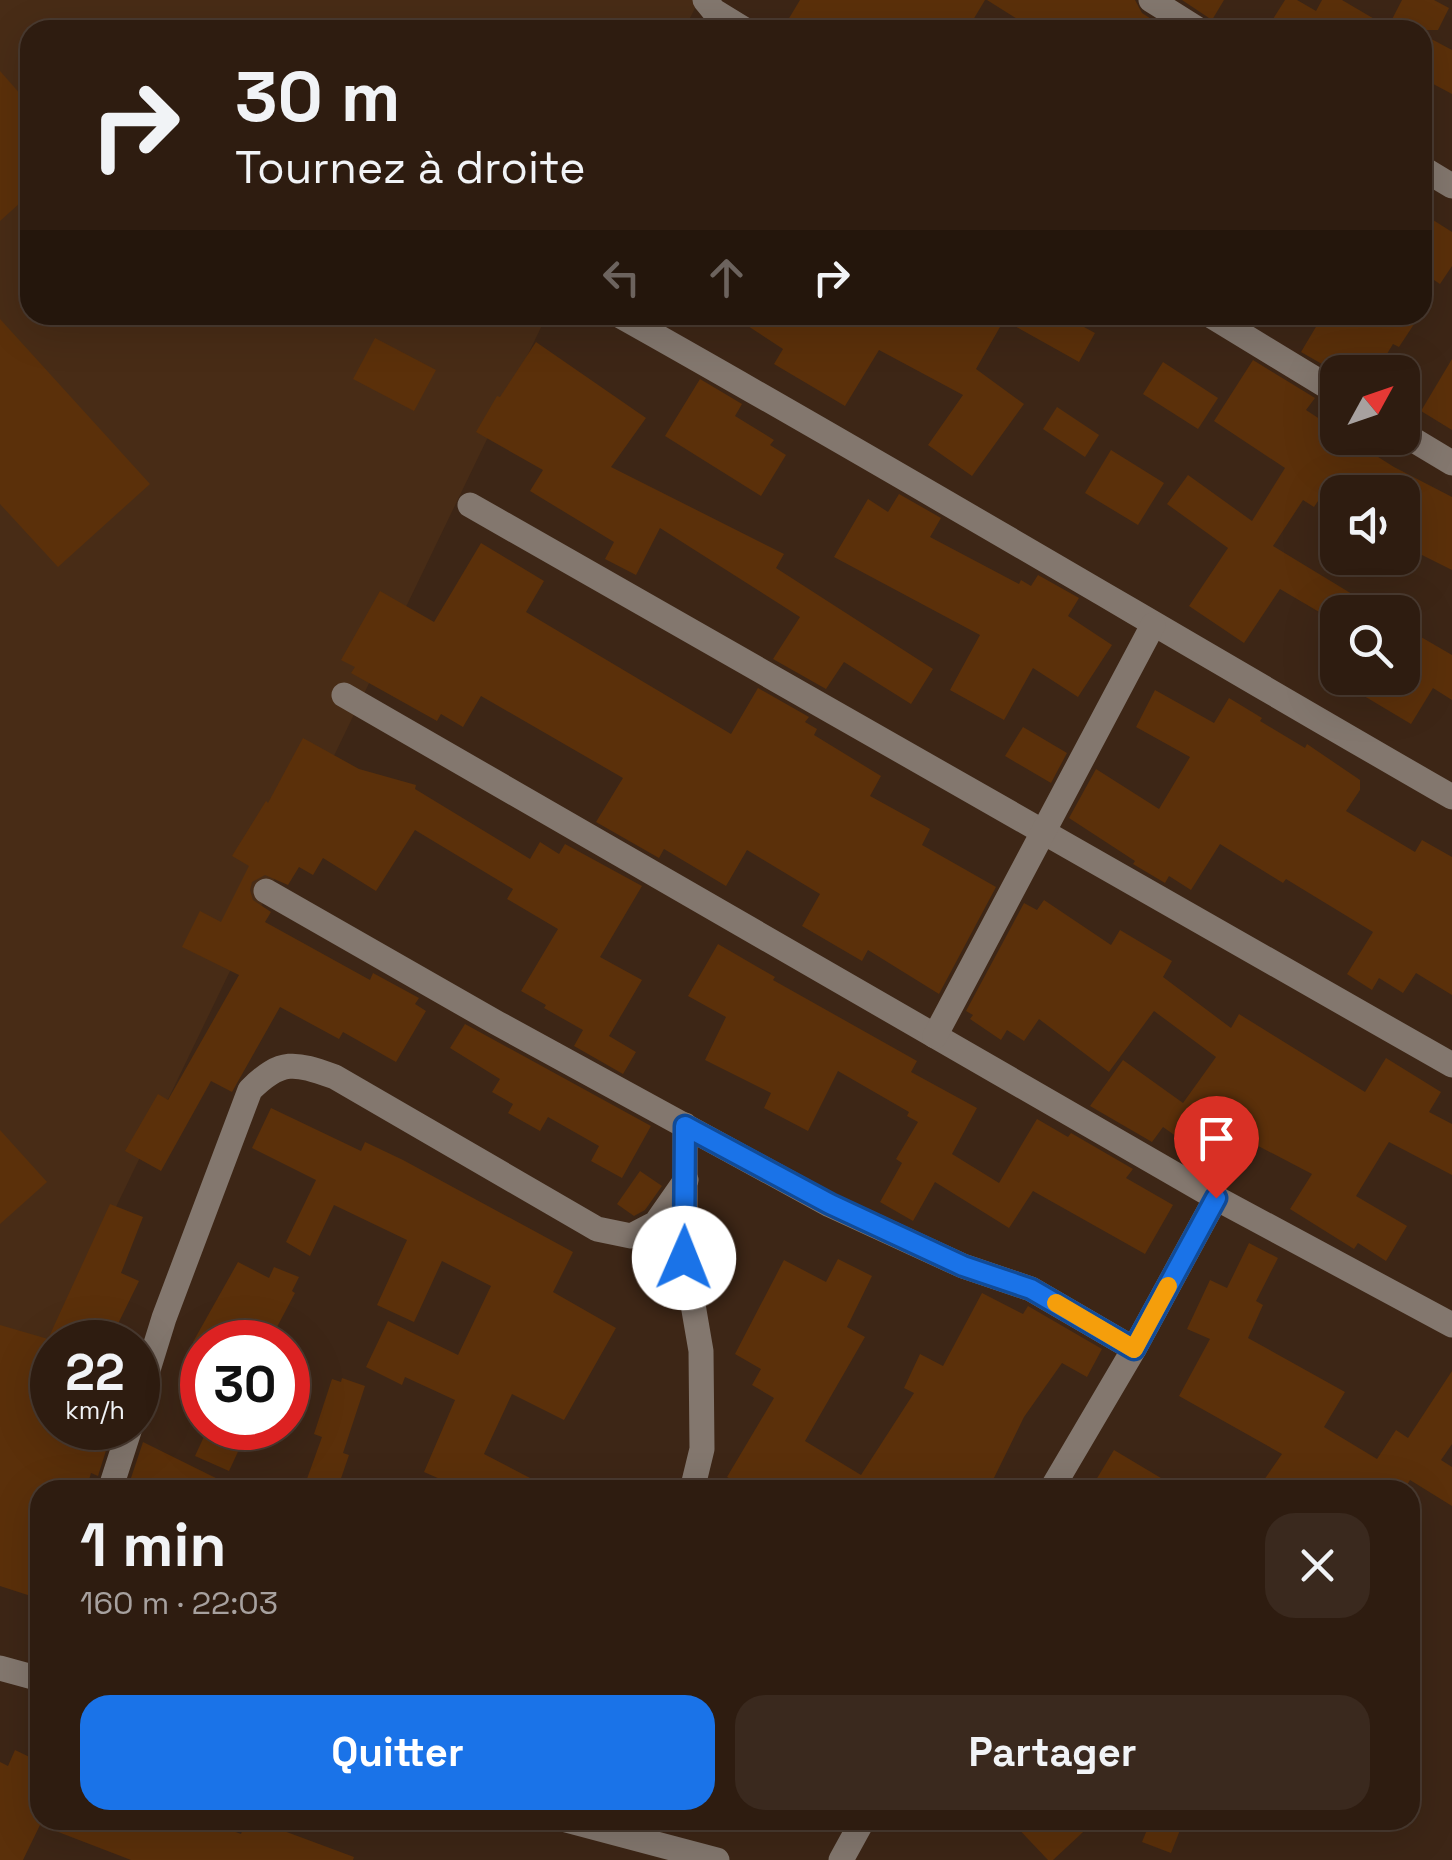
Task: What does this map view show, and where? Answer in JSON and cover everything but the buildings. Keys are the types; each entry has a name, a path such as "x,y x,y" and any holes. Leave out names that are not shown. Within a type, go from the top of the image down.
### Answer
{"street":[{"path":"705,0 729,20"},
{"path":"1151,0 1184,20"},
{"path":"638,325 1452,796"},
{"path":"1226,325 1320,382"},
{"path":"1420,444 1452,463"},
{"path":"470,505 1452,1065"},
{"path":"935,1036 1153,624"},
{"path":"344,696 1216,1198 1452,1324"},
{"path":"266,890 498,1023 830,1204 963,1266 1031,1289 1134,1349"},
{"path":"160,1331 250,1090 269,1071 297,1064 335,1077 598,1229 631,1236 656,1223 686,1180"},
{"path":"685,1126 684,1258 702,1352 702,1449 694,1480"},
{"path":"1056,1480 1134,1349 1216,1198"},
{"path":"113,1480 123,1450"},
{"path":"0,1668 30,1676"},
{"path":"604,1830 716,1860"},
{"path":"842,1860 858,1830"}],"shaded area":[{"path":"0,0 699,0 689,20 20,20 20,325 542,325 61,1320 30,1320 30,1385 0,1447"}],"slow traffic":[{"path":"1056,1303 1134,1349 1168,1286"}],"route":[{"path":"684,1258 685,1126 830,1204 963,1266 1031,1289 1134,1349 1216,1198"}]}
